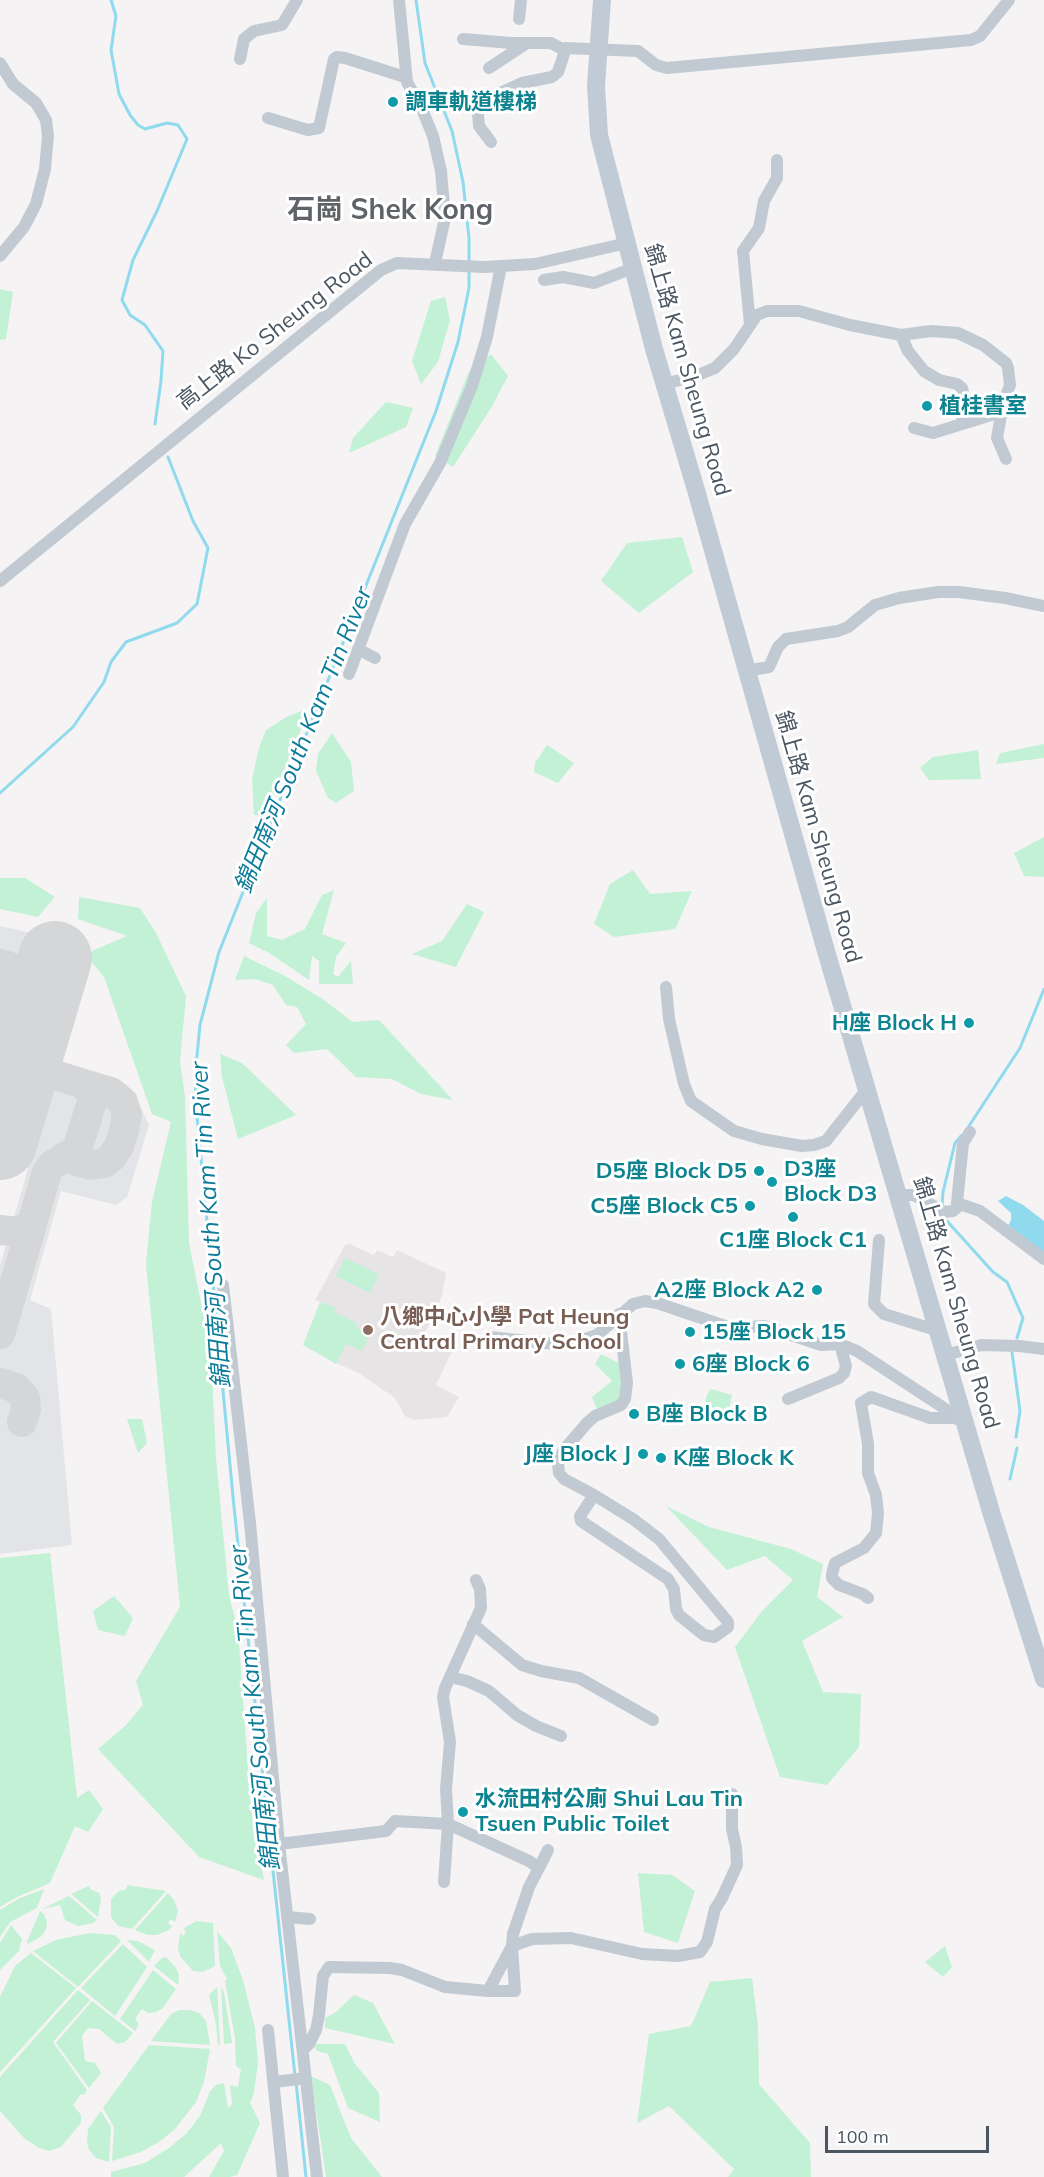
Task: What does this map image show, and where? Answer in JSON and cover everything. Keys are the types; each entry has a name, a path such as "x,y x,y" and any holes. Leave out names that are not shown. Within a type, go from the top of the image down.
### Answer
{"main road":[{"name":"錦上路 Kam Sheung Road","path":"602,0 596,86 599,135 633,268 746,671 939,1330 959,1420 1042,1668"}],"street":[{"path":"240,59 244,39 254,31 282,25 297,0"},
{"path":"399,0 405,76 433,136 441,171 445,218 435,263"},
{"path":"519,19 521,0"},
{"path":"463,39 555,44 564,50 638,51 656,65 667,68 971,40 980,36 1009,0"},
{"path":"489,68 527,43"},
{"path":"491,142 479,126 477,102 522,82 552,77 558,72 564,50"},
{"path":"268,118 308,130 319,128 336,57 405,76"},
{"path":"0,63 13,84 36,103 46,120 48,136 45,170 36,204 24,227 0,256"},
{"path":"750,324 743,251 759,228 764,201 777,178 777,160"},
{"name":"高上路 Ko Sheung Road","path":"0,581 374,275 397,263 495,266 535,264 627,243"},
{"path":"349,674 405,524 440,463 472,386 488,337 495,266"},
{"path":"544,280 563,277 594,283 633,268"},
{"path":"664,384 715,368 734,349 750,324 761,313 788,310 901,335 945,331 966,335 1006,363 1010,373 1010,385 1001,412 997,438 1006,459"},
{"path":"901,335 908,351 924,371 939,380 957,384 962,388 964,396 962,424"},
{"path":"914,428 933,433 1001,412"},
{"path":"746,671 769,667 781,642 786,639 838,631 848,627 875,605 899,598 938,592 958,592 1044,606"},
{"path":"358,649 375,658"},
{"path":"666,987 669,1019 690,1101 734,1131 802,1146 814,1145 826,1141 867,1089"},
{"path":"970,1132 963,1143 956,1199 960,1205 980,1211 1044,1258"},
{"path":"899,1195 914,1195 944,1212 953,1211 960,1205"},
{"path":"879,1240 874,1304 884,1314 939,1330"},
{"path":"223,1285 250,1523 279,1844 317,2177"},
{"path":"490,1337 568,1344 588,1340 633,1304 645,1301 657,1303 731,1328 764,1326 821,1345 840,1344 856,1351 959,1420"},
{"path":"594,1495 580,1516 581,1521 668,1578 674,1589 676,1609 679,1615 704,1635 714,1637 728,1627 728,1622 659,1539 633,1519 594,1495 564,1479 559,1473 558,1463 563,1451 586,1423 595,1416 621,1405 625,1399 627,1383 619,1314"},
{"path":"788,1399 839,1378 844,1373 846,1366 840,1344"},
{"path":"946,1355 981,1345 1044,1349"},
{"path":"868,1599 863,1594 839,1585 832,1578 834,1563 864,1548 876,1533 878,1513 876,1495 868,1473 868,1444 861,1403 871,1397 930,1418 959,1420"},
{"path":"444,1882 448,1824 446,1789 450,1742 443,1697 481,1608 480,1589 476,1580"},
{"path":"473,1624 522,1665 579,1678 653,1720"},
{"path":"450,1677 467,1681 489,1691 517,1715 561,1736"},
{"path":"512,1946 532,1939 571,1938 642,1954 678,1956 700,1952 707,1942 715,1909 723,1898 737,1865 732,1829 732,1794"},
{"path":"279,1844 386,1831 395,1821 448,1824 529,1861 538,1868"},
{"path":"488,1991 512,1946 521,1911 538,1868 548,1850"},
{"path":"288,1917 310,1919"},
{"path":"303,2050 316,2030 322,1976 329,1967 390,1968 402,1970 445,1987 515,1991 512,1946"},
{"path":"268,2030 283,2177"},
{"path":"273,2082 306,2078"}],"shaded area":[{"path":"0,926 32,933 0,1041"},
{"path":"59,1063 132,1090 149,1125 127,1197 116,1205 61,1191 30,1300 51,1309 72,1545 0,1554 0,1265"},
{"name":"八鄉中心小學 Pat Heung Central Primary School","path":"350,1244 374,1255 377,1250 393,1257 397,1250 446,1273 442,1296 425,1333 454,1347 436,1385 459,1397 447,1417 414,1420 405,1416 395,1398 359,1373 336,1363 320,1302 315,1300 345,1245"}],"green space":[{"path":"0,289 13,292 6,339 0,340"},
{"path":"445,297 450,320 438,362 421,384 412,361 431,301"},
{"path":"491,354 508,376 491,408 453,467 435,456 469,371"},
{"path":"386,402 413,408 406,427 349,453 353,438"},
{"path":"682,537 693,572 639,613 601,581 627,543"},
{"path":"307,709 297,741 266,816 254,815 252,779 266,730 288,716"},
{"path":"332,733 351,762 354,791 336,803 328,798 316,771 318,754"},
{"path":"1044,744 1044,758 996,764 1000,753"},
{"path":"547,745 574,763 558,783 534,772 535,763"},
{"path":"978,750 981,779 929,780 920,768 933,757"},
{"path":"1044,837 1044,877 1024,876 1014,853"},
{"path":"633,870 650,894 692,891 675,929 614,937 594,924 610,884"},
{"path":"0,878 25,878 55,897 38,917 0,909"},
{"path":"334,890 322,934 346,943 336,957 333,974 338,977 351,961 353,984 319,984 319,961 312,956 309,980 269,953 249,943 256,913 267,898 267,936 282,940 305,929 322,895"},
{"path":"79,897 140,908 156,933 186,996 180,1061 185,1097 189,1243 211,1353 216,1458 229,1596 238,1630 250,1797 264,1880 199,1857 98,1749 125,1726 143,1705 136,1681 180,1607 146,1264 152,1202 171,1122 152,1114 104,977 85,954 127,936 78,919"},
{"path":"467,904 484,912 456,967 412,954 442,941"},
{"path":"244,956 285,976 321,998 353,1022 379,1020 453,1100 421,1094 392,1079 356,1077 327,1049 294,1053 286,1045 306,1024 297,1007 286,1005 273,985 255,979 235,980"},
{"path":"220,1054 242,1063 296,1115 238,1139 222,1077"},
{"path":"345,1258 379,1274 370,1293 336,1276"},
{"path":"320,1302 336,1308 334,1312 357,1323 356,1327 370,1334 362,1351 346,1344 336,1364 303,1345"},
{"path":"601,1354 623,1365 623,1386 617,1404 597,1409 592,1397 612,1381 595,1364"},
{"path":"711,1389 732,1395 728,1415 704,1408"},
{"path":"127,1419 142,1419 147,1443 138,1453"},
{"path":"666,1506 709,1527 791,1549 823,1564 817,1597 843,1617 802,1641 823,1692 861,1694 859,1747 827,1785 780,1777 735,1647 762,1611 793,1580 765,1556 727,1570"},
{"path":"50,1553 77,1798 89,1790 103,1809 88,1832 75,1826 50,1883 0,1907 0,1558"},
{"path":"114,1596 133,1618 125,1636 98,1630 93,1611"},
{"path":"638,1873 672,1875 695,1891 678,1943 644,1932"},
{"path":"127,1885 166,1891 132,1929 118,1926 111,1917 111,1899 119,1891 126,1890"},
{"path":"89,1886 90,1889 99,1893 101,1898 98,1917 71,1894"},
{"path":"44,1889 37,1908 10,1922 0,1937 0,1910 18,1899"},
{"path":"168,1893 174,1900 178,1911 175,1922 171,1919 168,1923 172,1926 169,1930 157,1935 148,1935 135,1930"},
{"path":"69,1896 97,1920 78,1926 65,1920 60,1905 42,1909"},
{"path":"40,1911 47,1922 46,1929 42,1936 28,1944 27,1942"},
{"path":"196,1921 213,1923 215,1966 203,1972 193,1971 180,1956 178,1947 180,1933 184,1936 186,1931 183,1929"},
{"path":"11,1925 22,1939 19,1951 0,1970 0,1943"},
{"path":"217,1931 231,1948 243,1980 255,2028 258,2062 254,2093 250,2103 260,2123 237,2175 209,2177 224,2151 221,2143 184,2177 111,2177 111,2172 145,2163 187,2133 200,2116 210,2091 216,2085 224,2083 228,2108 232,2104 230,2085 238,2087 241,2069 236,2066 235,2038 225,1981 227,1979 220,1966"},
{"path":"90,1933 115,1935 121,1941 78,1987 33,1951 56,1940"},
{"path":"127,1940 138,1941 155,1950 149,1962"},
{"path":"123,1944 147,1967 115,2016 81,1988"},
{"path":"945,1946 952,1967 943,1977 925,1962"},
{"path":"31,1953 76,1988 0,2072 0,1997 15,1966"},
{"path":"163,1957 167,1958 176,1968 179,1975 178,1985 154,1966"},
{"path":"153,1970 176,1989 162,2009 148,2013 142,2009 135,2019 139,2024 135,2031 120,2019"},
{"path":"752,1978 758,2025 759,2084 810,2143 811,2177 728,2177 734,2169 669,2106 637,2123 649,2034 691,2026 710,1982"},
{"path":"221,1986 224,1992 232,2043 224,2044"},
{"path":"217,1987 220,2045 218,2045 209,1995"},
{"path":"78,1990 90,2000 53,2042 87,2090 73,2105 81,2115 81,2123 61,2147 49,2151 39,2148 24,2138 0,2111 0,2077"},
{"path":"354,1995 373,2003 395,2044 325,2028 325,2018 336,2012"},
{"path":"92,2001 133,2033 125,2042 117,2044 99,2029 88,2028 82,2036 85,2061 95,2063 101,2073 89,2088 56,2043"},
{"path":"179,2010 199,2013 206,2021 210,2045 151,2041 171,2014"},
{"path":"313,2044 345,2044 355,2064 379,2093 380,2122 348,2108 328,2054 317,2051"},
{"path":"149,2045 210,2049 204,2082 196,2102 175,2129 159,2142 141,2152 112,2161 114,2127 103,2108"},
{"path":"311,2076 330,2085 351,2138 382,2177 326,2177"},
{"path":"101,2111 111,2127 109,2162 96,2158 89,2150 87,2143 88,2129"}],"water":[{"path":"1006,1196 1023,1205 1044,1221 1044,1254 1007,1228 1011,1220 1011,1213 998,1201"}],"waterway":[{"path":"111,0 116,16 111,50 119,94 130,115 138,125 145,129 167,123 178,125 187,139 157,211 133,260 122,300 130,315 145,325 163,351 155,424"},
{"name":"錦田南河 South Kam Tin River","path":"416,0 425,63 452,131 463,182 469,238 469,264"},
{"name":"錦田南河 South Kam Tin River","path":"295,2076 234,1507 195,1076 200,1025 219,952 436,411 458,342 469,288 469,271"},
{"path":"0,793 73,727 104,682 111,662 126,642 177,623 197,604 208,548 193,521 168,457"},
{"path":"967,1129 1020,1048 1044,989"},
{"path":"942,1206 943,1192 955,1143 961,1136"},
{"path":"947,1221 993,1272 1007,1282 1023,1318 1017,1338"},
{"path":"1012,1352 1020,1411 1016,1437"},
{"path":"1010,1479 1017,1448"},
{"name":"錦田南河 South Kam Tin River","path":"296,2082 306,2177"}],"taxiway":[{"path":"0,964 8,966 13,972 0,1021"},
{"path":"0,1067 14,1072 40,1071 55,1075 81,1083 92,1093 91,1105 77,1150 52,1165 47,1172 0,1334"},
{"path":"64,1157 90,1165 104,1163 112,1157 119,1146 124,1131 127,1115 123,1102 111,1092 81,1083"},
{"path":"0,1230 18,1232 32,1224"},
{"path":"0,1383 16,1388 25,1398 26,1410 22,1422"}],"runway":[{"path":"0,1143 55,958"}],"place":[{"name":"調車軌道樓梯","path":"393,102"},
{"name":"植桂書室","path":"927,406"},
{"name":"H座 Block H","path":"969,1023"},
{"name":"D5座 Block D5","path":"759,1171"},
{"name":"D3座 Block D3","path":"772,1182"},
{"name":"C5座 Block C5","path":"750,1206"},
{"name":"C1座 Block C1","path":"793,1217"},
{"name":"A2座 Block A2","path":"817,1290"},
{"name":"八鄉中心小學 Pat Heung Central Primary School","path":"368,1330"},
{"name":"15座 Block 15","path":"690,1332"},
{"name":"6座 Block 6","path":"680,1364"},
{"name":"B座 Block B","path":"634,1414"},
{"name":"J座 Block J","path":"643,1454"},
{"name":"K座 Block K","path":"661,1458"},
{"name":"水流田村公廁 Shui Lau Tin Tsuen Public Toilet","path":"463,1812"}],"district":[{"name":"石崗 Shek Kong","path":"390,211"}]}
